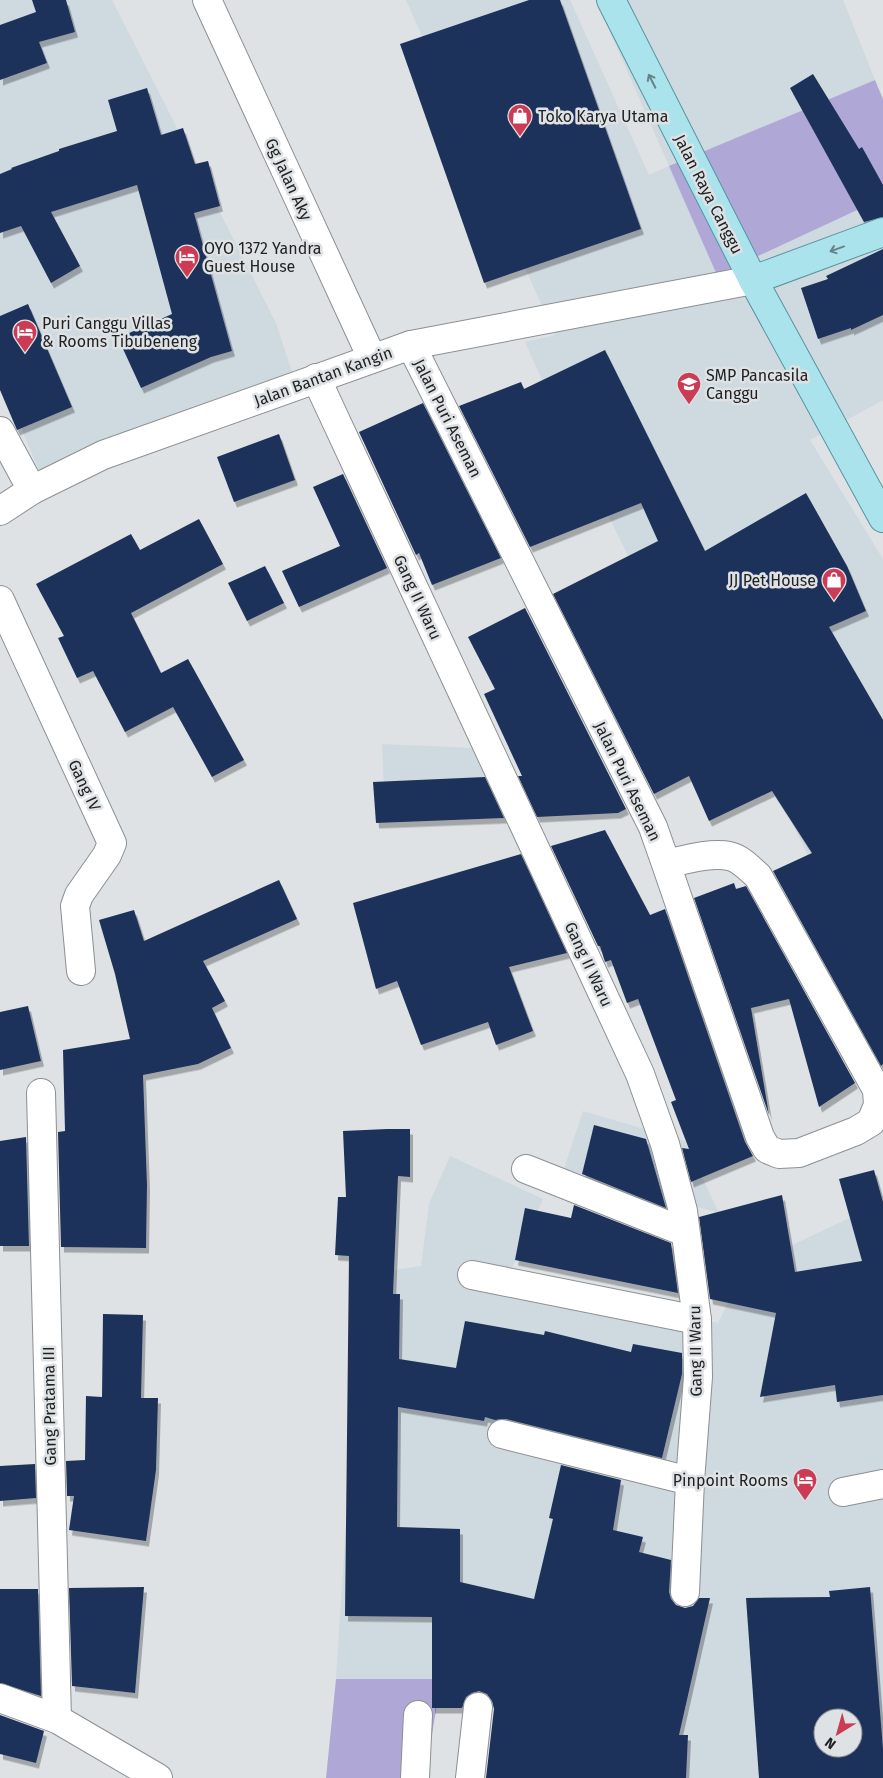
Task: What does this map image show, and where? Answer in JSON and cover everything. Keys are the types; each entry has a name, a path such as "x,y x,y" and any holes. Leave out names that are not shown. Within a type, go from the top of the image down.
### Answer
{"main road":[{"name":"Jalan Raya Canggu","path":"611,0 753,280 883,518"},
{"path":"753,280 883,232"}],"street":[{"name":"Gg Jalan Aky","path":"207,0 372,358"},
{"name":"Jalan Bantan Kangin","path":"0,511 32,490 103,455 411,344 753,280"},
{"name":"Jalan Puri Aseman","path":"411,344 653,827 760,1137 767,1149 779,1154 799,1153 856,1131 872,1122 878,1105 877,1090 758,876 746,865 730,856 701,856 666,864"},
{"name":"Gang II Waru","path":"316,378 640,1074 665,1144 683,1211 697,1320 698,1377 690,1481 685,1592"},
{"path":"0,430 32,490"},
{"name":"Gang IV","path":"0,600 112,843 107,855 79,895 75,906 81,971"},
{"name":"Gang Pratama III","path":"41,1093 56,1719"},
{"path":"526,1169 685,1232"},
{"path":"472,1275 697,1320"},
{"path":"502,1434 690,1481"},
{"path":"843,1492 883,1484"},
{"path":"0,1698 56,1719 158,1778"},
{"path":"470,1778 478,1707"},
{"path":"415,1778 418,1715"}],"shaded area":[{"path":"0,0 112,0 276,323 297,387 48,492 0,377"},
{"path":"406,0 570,0 649,175 669,166 596,0 843,0 875,80 669,167 883,198 883,400 810,440 883,559 883,1012 662,552 634,568 542,380 525,342 555,335"},
{"path":"875,80 883,99 883,198 717,275 669,166"},
{"path":"382,744 496,749 527,806 385,810"},
{"path":"583,1111 685,1141 719,1213 564,1169"},
{"path":"450,1156 543,1199 508,1277 718,1323 746,1267 883,1202 883,1778 502,1778 510,1695 441,1679 336,1679 362,1275 421,1266 429,1204"},
{"path":"336,1679 441,1679 425,1778 326,1778"}],"building":[{"path":"32,0 66,0 75,32 39,42 47,63 0,80 0,25 36,12"},
{"name":"Toko Karya Utama","path":"529,0 560,0 641,229 484,283 400,44"},
{"path":"813,74 859,149 862,147 883,185 883,217 864,222 790,88"},
{"path":"147,88 161,135 183,128 195,164 208,161 220,206 194,213 232,351 211,357 141,388 118,338 172,314 137,185 51,212 80,266 51,283 21,226 0,233 0,174 11,168 59,151 59,149 117,131 108,100"},
{"path":"883,249 883,315 851,330 851,328 818,339 801,288 828,279 826,276"},
{"name":"Puri Canggu Villas & Rooms Tibubeneng","path":"28,304 72,407 17,430 0,390 0,316"},
{"path":"605,350 705,551 806,493 847,566 866,611 829,627 883,720 883,1064 881,1066 773,871 812,853 772,791 709,821 689,776 654,794 553,594 658,541 641,503 530,547 459,406 521,382 524,389"},
{"path":"423,403 501,558 432,585 419,553 416,555 359,432"},
{"path":"279,434 295,480 234,502 217,457"},
{"path":"343,474 387,568 299,607 282,571 340,546 313,487"},
{"path":"199,519 223,564 131,613 161,673 188,659 244,760 212,777 173,707 125,732 93,671 77,678 58,638 64,636 36,584 131,534 140,550"},
{"path":"265,566 284,603 247,621 228,583"},
{"path":"525,608 626,809 618,813 537,817 518,776 522,776 484,694 495,689 468,637"},
{"path":"485,777 504,818 376,823 373,782"},
{"path":"605,830 650,915 665,909 745,1142 753,1156 691,1182 682,1148 689,1149 671,1102 676,1100 638,999 627,1003 611,960 605,962 600,946 598,946 551,846"},
{"path":"521,854 567,953 509,967 533,1031 496,1045 488,1022 421,1045 397,981 376,989 353,903"},
{"path":"279,880 297,919 203,961 225,1001 212,1008 231,1048 198,1064 143,1075 147,1185 146,1248 61,1247 58,1132 65,1131 63,1050 130,1039 115,974 99,920 134,910 144,941"},
{"path":"734,883 736,889 746,886 855,1083 819,1107 789,999 751,1008 769,1115 694,898"},
{"path":"28,1006 41,1061 0,1070 0,1012"},
{"path":"594,1125 646,1139 666,1208 582,1174"},
{"path":"410,1129 410,1177 398,1176 393,1294 400,1294 399,1359 456,1368 465,1321 544,1335 545,1331 631,1352 633,1344 682,1353 682,1374 662,1458 506,1419 495,1420 485,1417 484,1421 398,1407 397,1527 460,1529 460,1582 534,1599 553,1519 549,1518 561,1465 621,1480 613,1530 643,1537 639,1552 671,1560 669,1592 671,1599 676,1605 685,1608 693,1606 699,1598 710,1598 679,1735 688,1735 686,1778 486,1778 494,1709 492,1701 487,1694 479,1691 466,1697 462,1708 432,1708 432,1617 345,1616 349,1256 335,1255 338,1197 346,1197 343,1131"},
{"path":"26,1137 29,1246 0,1246 0,1141"},
{"path":"874,1170 883,1202 883,1395 837,1402 835,1385 760,1397 776,1313 710,1299 699,1217 782,1195 795,1272 862,1261 839,1179"},
{"path":"574,1205 671,1243 678,1293 515,1260 525,1208 571,1218"},
{"path":"103,1314 143,1315 141,1398 158,1398 156,1470 146,1541 69,1530 74,1496 67,1496 66,1461 85,1460 86,1396 102,1397"},
{"path":"35,1464 36,1498 0,1501 0,1466"},
{"path":"144,1587 135,1693 72,1686 69,1588"},
{"path":"870,1587 883,1749 883,1778 759,1778 746,1598 830,1597 829,1591"},
{"path":"0,1589 38,1589 41,1696 0,1683"},
{"path":"0,1715 44,1731 36,1763 0,1754"}],"place":[{"name":"Toko Karya Utama","path":"520,137"},
{"name":"OYO 1372 Yandra Guest House","path":"187,278"},
{"name":"Puri Canggu Villas & Rooms Tibubeneng","path":"25,353"},
{"name":"SMP Pancasila Canggu","path":"689,405"},
{"name":"JJ Pet House","path":"834,601"},
{"name":"Pinpoint Rooms","path":"805,1501"}]}
